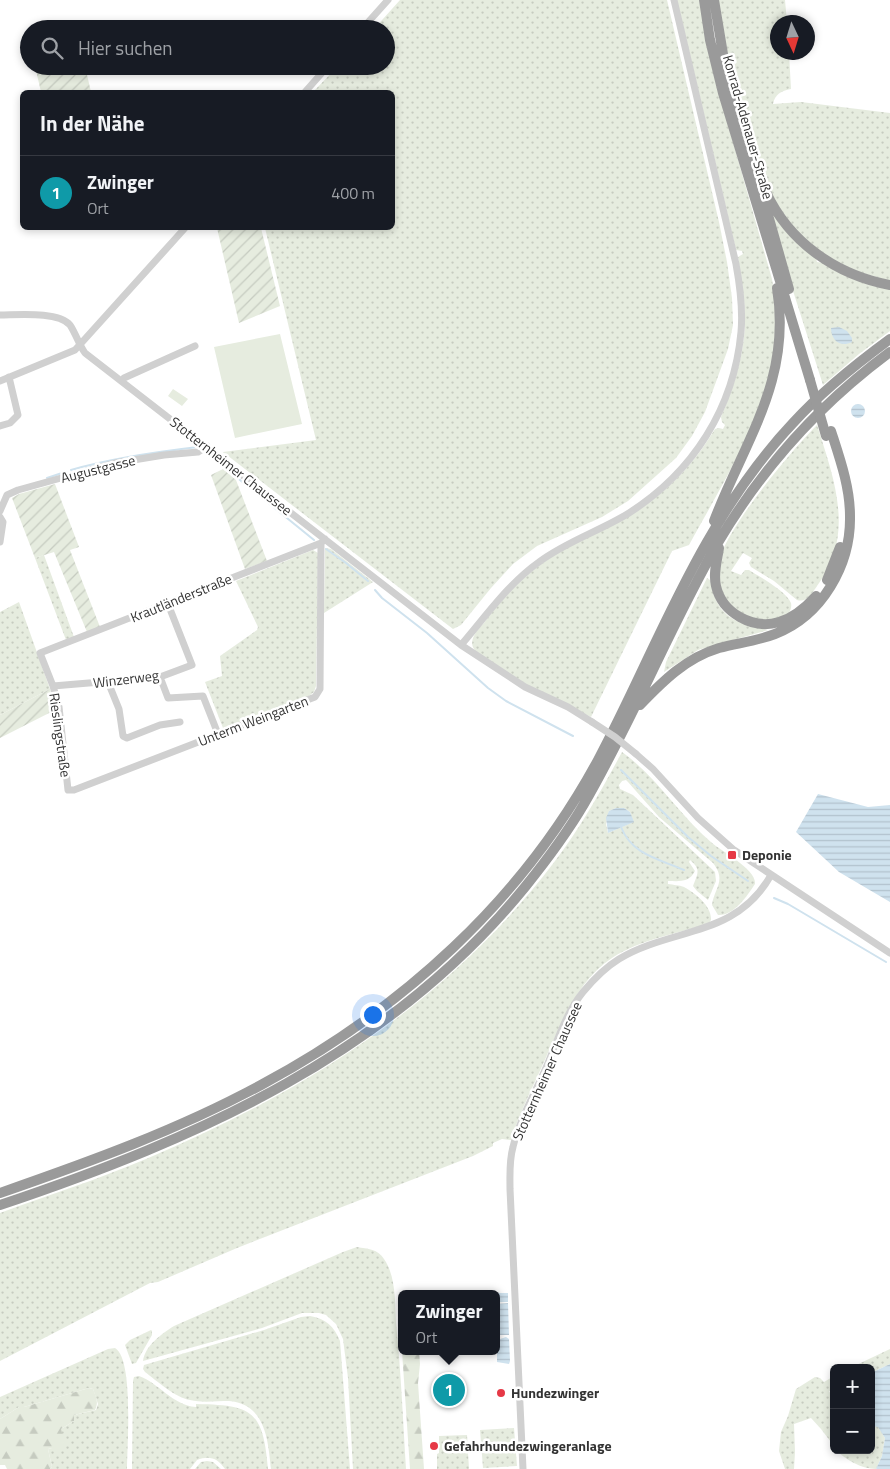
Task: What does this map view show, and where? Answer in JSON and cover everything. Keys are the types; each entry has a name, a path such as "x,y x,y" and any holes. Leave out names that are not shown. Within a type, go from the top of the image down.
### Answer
{"highway":[{"name":"Konrad-Adenauer-Straße","path":"704,0 710,40 723,93 772,260"},
{"name":"Konrad-Adenauer-Straße","path":"714,0 724,60 755,169"},
{"path":"755,169 776,211 804,244 822,258 848,273 890,285"},
{"path":"634,711 665,679 688,662 720,648 776,633 794,624 815,607 825,595 841,566 850,531 849,496 845,475 829,433 812,377 755,169"},
{"path":"772,260 812,377"},
{"path":"705,546 724,495 771,388 779,347 780,321 778,292 772,260"},
{"path":"0,1193 139,1142 195,1118 260,1086 359,1026 436,965 472,931 510,889 573,803 597,762 679,593 718,522 760,462 793,423 844,375 890,339"},
{"path":"0,1204 137,1155 200,1128 265,1096 366,1035 403,1007 466,951 499,917 535,874 582,807 634,711 677,621 720,539 767,470 801,430 844,389 890,352"},
{"path":"720,539 715,568 716,587 726,607 735,615 748,621 764,624 777,623 789,618 810,602 829,577 840,548 843,530 842,497 829,433"}],"street":[{"path":"370,20 388,0"},
{"path":"461,645 510,586 538,562 565,545 629,513 683,468 706,440 720,412 731,382 741,332 740,295 736,264 674,0"},
{"path":"306,90 320,75"},
{"path":"0,381 75,350 183,230"},
{"name":"Stotternheimer Chaussee","path":"0,315 62,318 70,325 86,353 207,446 323,541 340,550 461,645 525,687 568,707 614,737 653,769 716,836 771,875 890,953"},
{"path":"122,381 124,378 195,346"},
{"path":"0,426 10,423 18,415 9,377"},
{"name":"Augustgasse","path":"0,511 7,496 15,491 114,463 198,452 207,446"},
{"path":"0,517 3,522 0,542"},
{"name":"Krautländerstraße","path":"40,653 168,604 323,541"},
{"name":"Unterm Weingarten","path":"68,790 74,790 315,697 320,689 323,541"},
{"name":"Winzerweg","path":"53,686 160,677 192,665 168,604"},
{"name":"Rieslingstraße","path":"40,653 53,686 58,708 68,790"},
{"path":"160,677 168,698 203,696 218,734"},
{"path":"108,682 119,709 123,736 126,738 160,725 180,722"},
{"name":"Stotternheimer Chaussee","path":"523,1469 510,1197 510,1166 516,1135 570,1014 583,993 601,974 638,949 703,929 732,917 765,885 771,875"}],"green space":[{"path":"400,0 667,0 719,222 732,298 733,325 728,349 705,412 692,436 676,458 628,501 602,517 537,546 513,564 461,625 453,629 223,452 316,440 265,230 395,230 395,90 315,90 329,75 395,75 395,20 382,20"},
{"path":"677,0 700,0 715,79 772,279 776,315 775,351 762,401 728,475 689,545 672,551 591,717 537,690 498,667 478,653 472,646 472,642 479,628 502,600 523,579 558,552 621,520 650,502 686,468 715,429 723,429 725,425 721,417 738,369 745,332 743,288 738,257 743,254 742,251 736,250"},
{"path":"718,0 785,0 786,15 770,15 770,60 789,60 791,89 779,94 773,104 801,102 890,113 890,281 849,269 821,252 797,232 771,196 753,148 730,68"},
{"path":"37,75 87,75 91,90 41,90"},
{"path":"770,206 816,258 817,262 890,288 890,331 859,354 823,385 794,294"},
{"path":"217,230 261,230 280,306 239,323"},
{"path":"280,334 302,424 235,438 214,347"},
{"path":"173,389 188,399 182,406 168,396"},
{"path":"817,425 835,486 839,527 836,547 829,567 817,586 809,597 801,601 751,567 749,563 752,558 743,553 731,571 741,575 745,570 749,570 778,589 791,603 788,615 771,620 758,621 740,612 726,601 723,596 717,568 721,553 759,494"},
{"path":"223,469 236,480 267,561 245,569 211,475"},
{"path":"55,484 79,547 70,550 100,627 87,632 54,552 35,558 12,498 19,494"},
{"path":"325,548 331,549 373,582 324,613"},
{"path":"313,550 318,553 316,686 314,692 309,696 223,728 205,682 222,676 220,656 257,630 258,627 236,581"},
{"path":"44,555 74,637 66,640 35,558"},
{"path":"707,578 710,580 717,602 729,616 737,621 768,630 698,650 664,672 666,662"},
{"path":"19,602 50,689 0,715 0,612"},
{"path":"50,689 55,710 0,738 0,715"},
{"path":"622,752 657,784 700,832 745,867 751,873 755,884 735,909 718,915 712,905 719,884 719,875 713,863 659,817 626,780 622,781 619,785 620,789 633,795 715,872 716,881 708,900 693,886 698,872 696,866 690,860 689,862 695,871 690,878 668,881 668,884 684,887 698,896 709,910 711,920 709,923 647,941 623,951 598,969 587,981 560,1025 511,1140 502,1139 473,1156 237,1248 158,1282 150,1283 0,1361 0,1213 146,1159 205,1132 263,1103 318,1072 371,1037 421,999 469,957 514,911 574,835","holes":["616,808 624,808 630,812 633,822 608,833 606,824 609,811"]},
{"path":"357,1247 379,1253 391,1273 395,1298 406,1469 353,1469 348,1378 343,1339 336,1324 326,1315 302,1313 262,1328 143,1361 150,1345 174,1326"},
{"path":"310,1316 321,1319 329,1324 340,1341 350,1469 271,1469 263,1426 258,1416 251,1409 229,1401 195,1401 185,1399 167,1389 143,1369 144,1365 264,1330 301,1317"},
{"path":"151,1330 152,1335 136,1363 132,1364 125,1345 130,1340"},
{"path":"115,1348 121,1355 127,1385 127,1469 50,1469 52,1467 48,1449 52,1448 61,1429 74,1421 74,1415 96,1410 98,1404 93,1389 89,1388 19,1407 0,1419 0,1397 108,1349"},
{"path":"890,1349 890,1364 875,1371 875,1364 858,1364"},
{"path":"402,1355 419,1355 418,1383 424,1469 410,1469"},
{"path":"139,1376 187,1405 196,1407 196,1404 231,1406 252,1415 263,1435 268,1469 225,1469 216,1460 205,1458 197,1460 190,1469 132,1469 133,1381 134,1377"},
{"path":"815,1377 820,1378 824,1382 830,1378 830,1441 811,1418 794,1424 794,1469 785,1469 779,1451 781,1432 796,1389"},
{"path":"89,1388 93,1389 96,1397 97,1404 95,1410 74,1415 74,1421 61,1429 65,1446 58,1450 48,1449 52,1467 50,1469 7,1469 5,1465 0,1465 0,1419 19,1407"},
{"path":"875,1426 878,1426 885,1438 882,1456 876,1469 854,1463 841,1454 875,1454"},
{"path":"514,1428 517,1466 483,1468 480,1430"},
{"path":"467,1435 469,1469 437,1469 439,1436"},
{"path":"201,1462 213,1462 221,1469 195,1469"}],"water":[{"path":"839,327 847,331 852,338 852,342 844,344 834,339 831,328"},
{"path":"855,404 861,404 865,411 861,418 855,418 851,414 851,408"},
{"path":"818,794 868,807 890,805 890,902 839,872 796,832"},
{"path":"616,808 624,808 630,812 634,822 608,833 606,818 609,811"},
{"path":"500,1293 508,1293 508,1302 500,1302"},
{"path":"508,1303 509,1335 500,1335 500,1304"},
{"path":"506,1337 509,1339 509,1364 497,1362 497,1355 500,1355 500,1339"},
{"path":"890,1364 890,1469 876,1469 882,1456 885,1438 878,1427 875,1426 875,1371"}],"waterway":[{"path":"71,470 134,456 198,447"},
{"path":"208,454 314,540"},
{"path":"47,478 65,472"},
{"path":"326,549 368,581"},
{"path":"375,590 382,598 427,633 488,688 506,701 573,736"},
{"path":"621,770 688,837 711,856 748,881"},
{"path":"621,827 632,844 639,850 684,870"},
{"path":"774,898 788,904 886,962"}],"place":[{"name":"Deponie","path":"732,855"},
{"name":"Zwinger","path":"449,1390"},
{"name":"Hundezwinger","path":"501,1393"},
{"name":"Gefahrhundezwingeranlage","path":"434,1446"}]}
